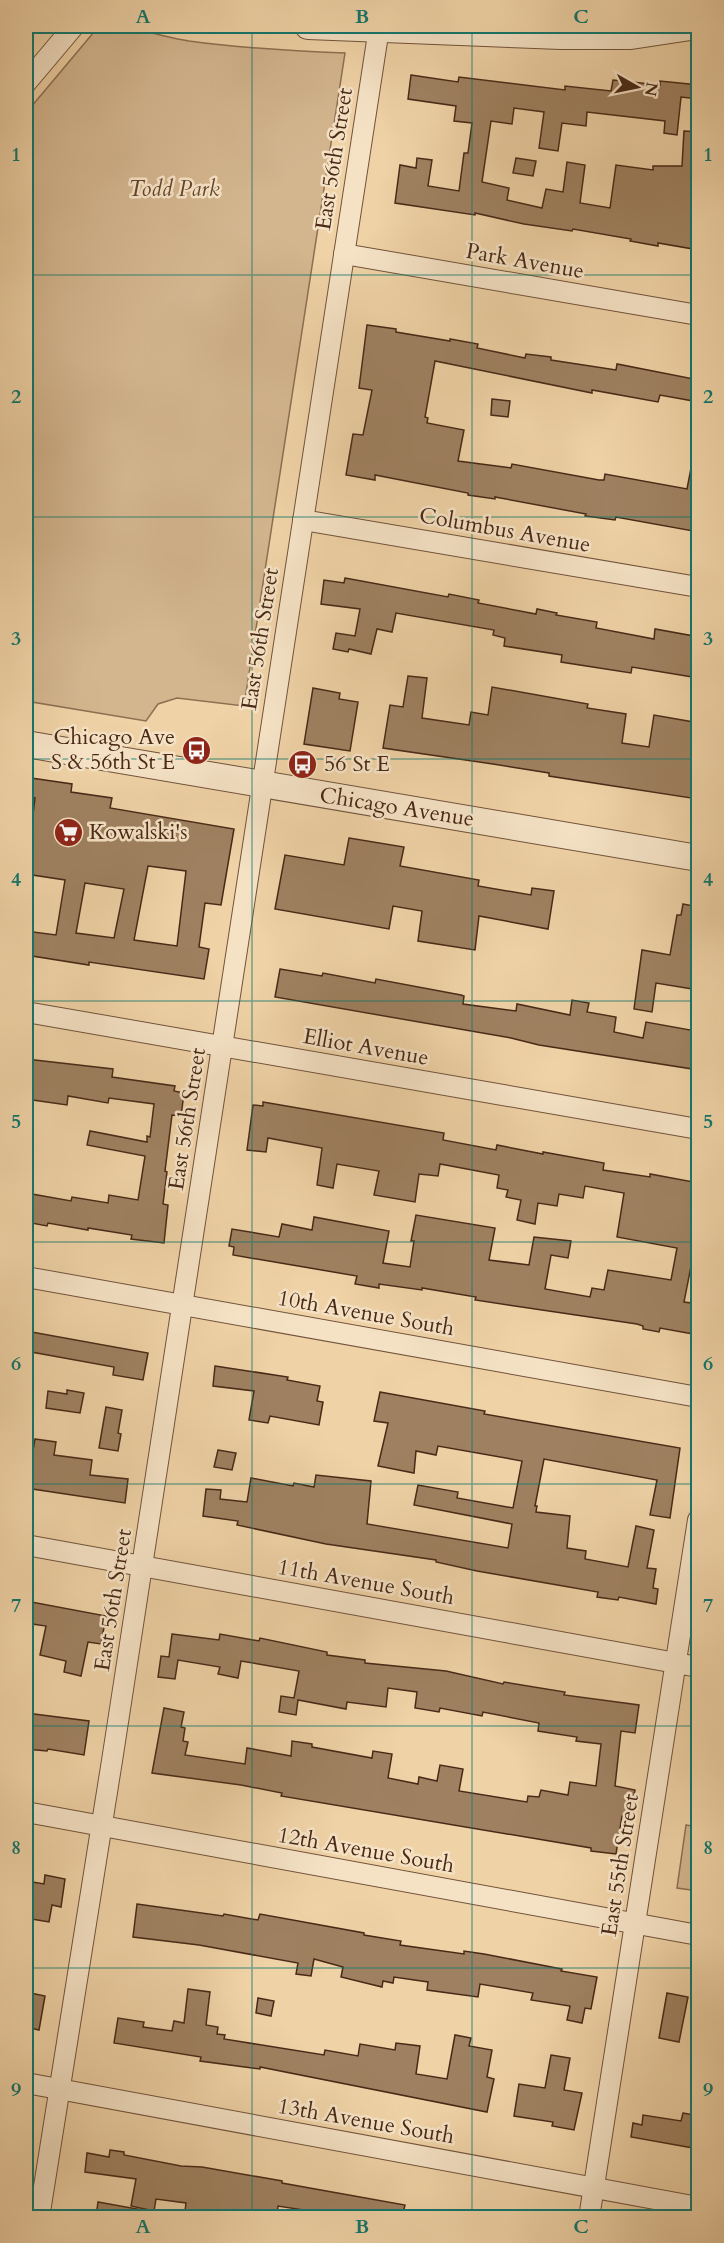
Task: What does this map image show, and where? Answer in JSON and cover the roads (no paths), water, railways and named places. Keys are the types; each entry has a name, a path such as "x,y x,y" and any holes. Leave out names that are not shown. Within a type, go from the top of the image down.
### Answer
{"street":[{"path":"26,83 74,26"},
{"path":"308,26 561,36 631,36 697,26"},
{"name":"East 56th Street","path":"39,2217 143,1566 379,28"},
{"name":"Park Avenue","path":"344,254 699,315"},
{"name":"Columbus Avenue","path":"303,520 699,587"},
{"name":"Chicago Avenue","path":"26,744 699,858"},
{"name":"Elliot Avenue","path":"26,1012 699,1129"},
{"name":"10th Avenue South","path":"26,1277 699,1397"},
{"name":"East 55th Street","path":"589,2217 699,1520"},
{"name":"11th Avenue South","path":"26,1545 699,1667"},
{"name":"12th Avenue South","path":"26,1812 699,1935"},
{"name":"13th Avenue South","path":"26,2083 699,2207"}],"place":[{"name":"Chicago Ave S & 56th St E","path":"196,750"},
{"name":"56 St E","path":"303,764"},
{"name":"Kowalski's","path":"68,832"}],"park label":[{"name":"Todd Park","path":"174,189"}]}
